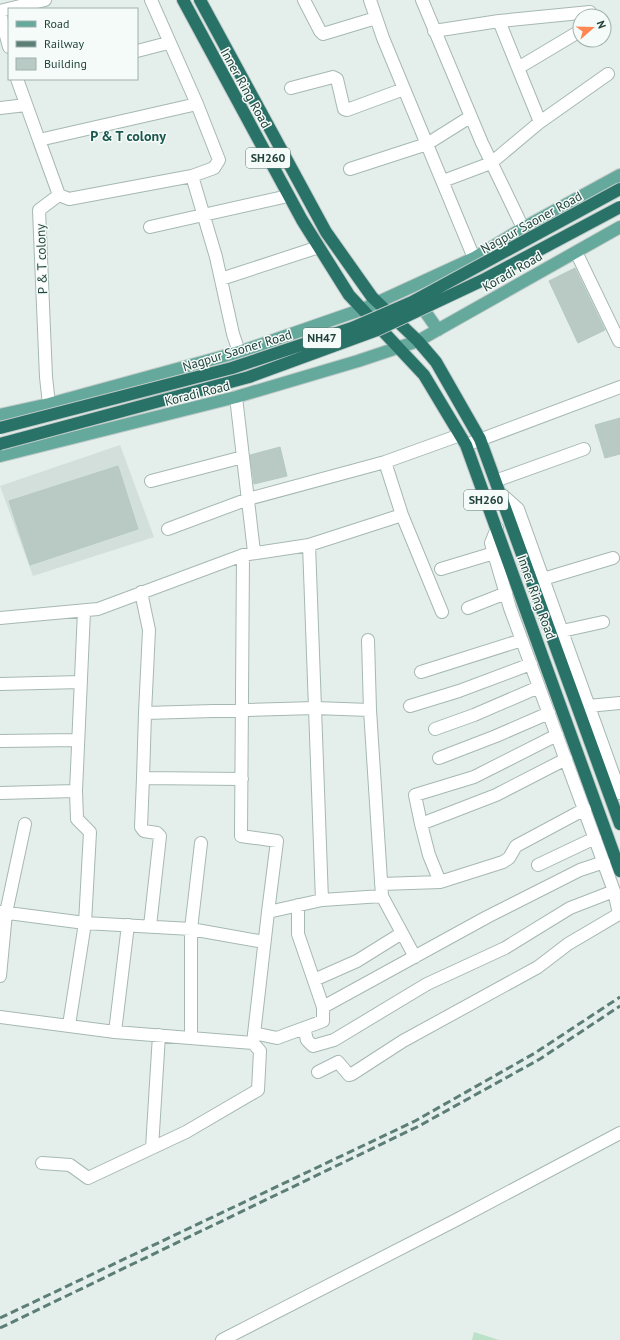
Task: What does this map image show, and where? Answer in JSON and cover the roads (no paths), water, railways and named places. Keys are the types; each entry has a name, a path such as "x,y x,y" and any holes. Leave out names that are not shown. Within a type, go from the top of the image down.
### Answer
{"highway":[{"name":"Inner Ring Road","path":"183,0 288,196 349,295 363,309"},
{"name":"Inner Ring Road","path":"200,0 326,232 379,303"},
{"name":"Nagpur Saoner Road","path":"0,428 232,368 352,328 412,302 620,189"},
{"name":"Nagpur Saoner Road","path":"0,444 249,377 377,330 483,280 620,207"},
{"name":"SH260","path":"379,303 418,341"},
{"name":"SH260","path":"363,309 398,348"},
{"name":"Inner Ring Road","path":"418,341 436,362 480,439 620,824"},
{"name":"Inner Ring Road","path":"398,348 424,375 463,440 497,528 620,871"}],"main road":[{"path":"0,415 49,404 239,352 379,303 474,258 523,228 620,175"},
{"name":"Koradi Road","path":"418,341 620,227"},
{"path":"409,289 438,330"},
{"name":"NH47","path":"398,348 418,341"},
{"name":"Koradi Road","path":"0,456 236,397 398,348"},
{"path":"207,361 224,400"}],"street":[{"path":"15,8 45,0"},
{"path":"19,80 26,105 59,195 69,199 192,176 214,168 219,160 197,104 168,43 151,0"},
{"path":"304,0 323,34 376,18"},
{"path":"370,0 404,89 474,258"},
{"path":"422,0 470,117 523,228"},
{"path":"0,12 6,44"},
{"path":"434,30 499,21 572,14"},
{"path":"499,21 540,122"},
{"path":"518,68 572,36"},
{"path":"138,51 168,43"},
{"path":"443,181 491,163 540,122 608,74"},
{"path":"291,88 333,77 337,79 344,109 347,110 404,89"},
{"path":"39,140 197,104"},
{"path":"0,108 26,105"},
{"path":"350,169 427,144 470,117"},
{"path":"192,176 204,215 221,279 233,334 239,352"},
{"name":"P & T colony","path":"49,404 46,377 39,210 59,195"},
{"path":"150,227 288,196"},
{"path":"221,279 319,247"},
{"path":"576,252 620,342"},
{"path":"168,529 248,499 463,440 480,439 620,387"},
{"path":"42,1163 70,1165 88,1178 186,1132 258,1090 260,1051 254,1038 277,840 241,836 248,499 236,397"},
{"path":"495,481 584,449"},
{"path":"151,481 243,457"},
{"path":"385,462 402,515 442,612"},
{"path":"500,493 518,509 620,793"},
{"path":"0,618 98,609 248,553 309,545 402,515"},
{"path":"318,1072 338,1062 350,1075 352,1074 403,1041 538,967 568,944 619,914 614,891 604,862 506,594 491,543 497,528"},
{"path":"309,545 322,900"},
{"path":"441,569 494,553"},
{"path":"543,579 613,558"},
{"path":"141,592 149,630 142,827 144,831 157,832 160,836 150,926"},
{"path":"468,608 506,594"},
{"path":"69,1025 85,923 90,832 77,820 76,791 77,740 84,610"},
{"path":"562,631 603,622"},
{"path":"368,640 370,710 382,890 415,957"},
{"path":"421,672 522,640"},
{"path":"410,706 459,691 531,664"},
{"path":"0,684 81,682"},
{"path":"435,729 474,715 539,687"},
{"path":"588,706 620,703"},
{"path":"145,713 315,708 370,710"},
{"path":"438,758 496,736 549,713"},
{"path":"440,882 428,855 415,795 474,776 557,735"},
{"path":"0,741 77,740"},
{"path":"421,824 496,796 566,759"},
{"path":"143,778 242,779"},
{"path":"0,793 76,791"},
{"path":"268,912 322,900 440,882 503,862 509,858 516,846 585,809"},
{"path":"0,976 3,912 25,824"},
{"path":"538,865 595,838"},
{"path":"191,1038 191,929 202,843"},
{"path":"323,1007 487,916 580,870 604,862"},
{"path":"304,1028 307,1040 313,1046 334,1040 427,984 505,948 570,908 614,891"},
{"path":"0,1017 115,1032 191,1038 277,1038 323,1021 323,1007 298,934 298,905"},
{"path":"3,912 85,923 191,929 264,942"},
{"path":"115,1032 128,925"},
{"path":"314,980 357,961 402,933"},
{"path":"152,1148 159,1035"},
{"path":"222,1340 458,1220 620,1133"}],"railway":[{"path":"0,1318 415,1121 535,1053 620,997"},
{"path":"0,1328 419,1126 540,1059 620,1006"}],"district":[{"name":"P & T colony","path":"128,136"}]}
